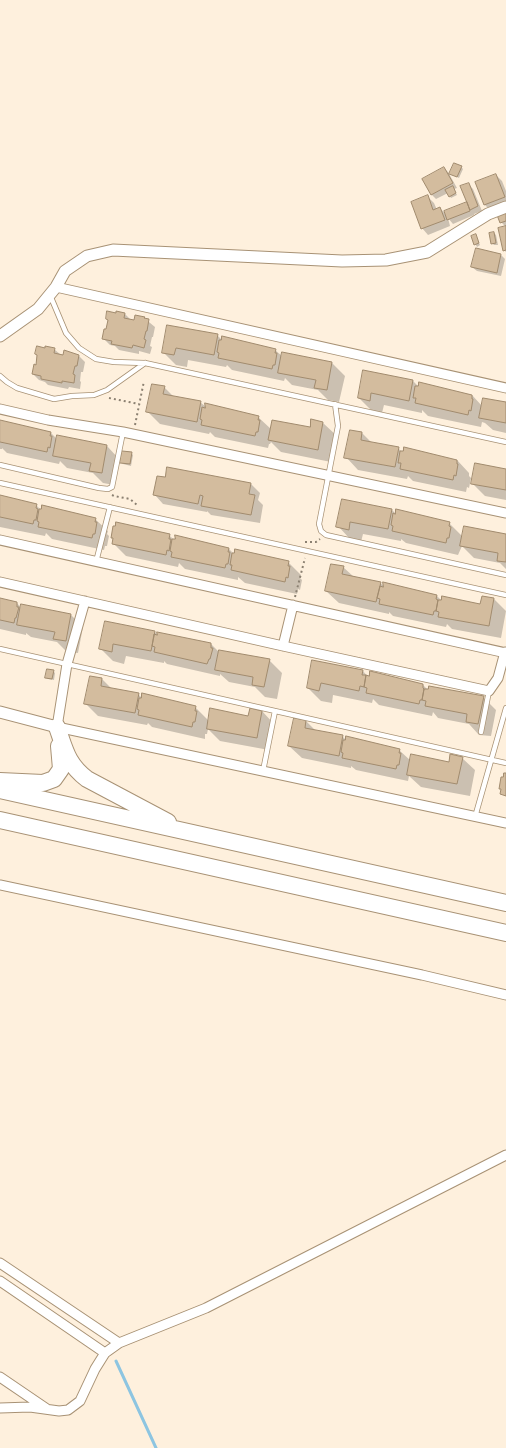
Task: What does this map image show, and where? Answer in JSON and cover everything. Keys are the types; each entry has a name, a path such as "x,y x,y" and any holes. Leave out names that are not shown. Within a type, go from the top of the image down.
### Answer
{"highway":[{"path":"0,781 43,783 54,780 60,769 57,727"},
{"path":"57,727 68,757 77,772 87,779 191,833"},
{"path":"0,790 506,903"},
{"path":"0,820 506,933"}],"street":[{"path":"0,336 38,309 53,291 65,271 87,256 113,250 342,261 386,260 427,252 488,214 506,207"},
{"path":"53,291 506,388"},
{"path":"0,409 48,420 133,434 506,514"},
{"path":"0,540 506,651 498,678 489,691 0,582"},
{"path":"57,727 67,664 85,601"},
{"path":"283,646 293,605"},
{"path":"0,712 57,727 506,823"},
{"path":"0,885 422,975 506,995"},
{"path":"0,1408 30,1407 64,1411 68,1410 77,1404 83,1396 95,1369 105,1353 119,1343 206,1308 506,1155"},
{"path":"0,1262 119,1343"},
{"path":"0,1282 105,1353"},
{"path":"0,1377 47,1409"}],"lane":[{"path":"53,291 66,333 79,348 96,359 114,362 145,363 506,442"},
{"path":"0,376 18,388 54,399 94,395 107,390 145,363"},
{"path":"335,404 338,426 319,524 321,531 326,535 506,575"},
{"path":"0,465 108,489 112,487 123,432"},
{"path":"0,483 506,595"},
{"path":"96,562 110,507"},
{"path":"0,649 506,763"},
{"path":"481,732 489,691"},
{"path":"475,816 506,708"},
{"path":"263,771 275,711"}],"path":[{"path":"133,434 144,381"},
{"path":"94,395 139,404"},
{"path":"108,489 114,496 130,499 139,507 138,514"},
{"path":"293,548 295,542 316,542 326,535"},
{"path":"293,605 307,551"}],"building":[{"path":"454,163 462,166 457,177 449,174"},
{"path":"444,167 453,183 431,195 422,179"},
{"path":"496,174 505,197 484,205 475,182"},
{"path":"469,183 478,206 470,210 460,186"},
{"path":"453,186 456,193 449,197 445,190"},
{"path":"428,195 433,210 440,207 445,220 421,229 411,202"},
{"path":"467,202 470,211 447,220 444,211"},
{"path":"506,212 506,221 500,223 497,215"},
{"path":"506,226 506,250 503,251 498,228"},
{"path":"494,232 496,243 491,244 489,233"},
{"path":"476,234 479,243 474,245 471,236"},
{"path":"476,248 501,254 497,273 471,267"},
{"path":"107,311 125,313 124,318 134,320 135,315 149,319 144,339 146,340 144,348 133,345 132,348 111,344 112,341 102,339 108,320 106,319"},
{"path":"167,325 218,334 214,355 176,348 174,355 162,353"},
{"path":"222,336 276,349 275,353 277,353 275,365 273,365 272,369 218,358 219,353 217,352 219,340 221,340"},
{"path":"37,346 55,348 54,353 63,355 64,350 79,355 77,366 75,366 73,374 75,375 74,383 62,381 62,383 41,379 41,376 32,374 34,364 36,365 37,355 35,354"},
{"path":"282,352 332,362 327,390 314,388 316,380 278,373"},
{"path":"363,370 413,380 409,401 371,393 370,401 358,398"},
{"path":"419,382 472,395 473,399 471,411 469,410 468,415 415,403 416,398 413,398 415,386 418,386"},
{"path":"152,384 165,386 163,394 201,401 197,422 146,412"},
{"path":"483,398 506,402 506,423 479,418"},
{"path":"205,403 259,416 258,420 260,420 258,432 256,432 255,436 201,425 202,420 200,419 202,407 205,408"},
{"path":"311,419 323,422 318,450 268,440 272,420 310,427"},
{"path":"0,420 51,432 50,436 52,436 50,448 48,447 47,452 0,442"},
{"path":"350,430 362,432 361,440 399,447 395,467 344,458"},
{"path":"57,435 107,445 102,473 89,471 91,463 53,456"},
{"path":"404,447 457,460 458,464 456,476 454,475 453,480 400,469 401,463 398,463 400,451 403,451"},
{"path":"122,451 132,452 130,464 120,463"},
{"path":"475,463 506,469 506,490 471,484"},
{"path":"167,467 251,483 249,494 255,495 251,515 201,506 203,496 200,495 198,504 153,495 157,476 165,477"},
{"path":"0,495 37,504 36,508 38,509 36,520 34,520 33,524 0,517"},
{"path":"342,499 392,509 388,529 350,522 349,530 336,527"},
{"path":"42,505 96,518 95,522 97,522 95,534 93,534 92,538 38,527 39,522 37,521 39,509 41,509"},
{"path":"396,509 450,522 449,526 451,527 449,538 447,538 446,543 392,531 393,526 391,525 393,513 395,514"},
{"path":"116,522 170,534 169,539 171,539 169,551 167,550 166,555 112,544 113,538 111,538 113,526 115,526"},
{"path":"464,526 506,534 506,562 497,561 498,553 460,546"},
{"path":"175,535 229,548 228,552 230,552 228,564 226,564 225,568 171,557 172,552 170,551 172,539 175,539"},
{"path":"235,549 289,561 288,566 290,566 288,578 286,577 285,582 231,570 232,565 230,565 232,553 234,553"},
{"path":"331,564 344,566 342,574 381,582 376,602 325,591"},
{"path":"383,582 437,595 436,599 438,600 436,611 434,611 433,615 379,604 380,599 377,598 380,586 383,587"},
{"path":"442,596 480,604 482,596 494,598 489,626 438,617 439,612 436,611 438,600 441,600"},
{"path":"0,598 17,602 17,607 19,607 14,623 0,620"},
{"path":"21,604 71,614 66,641 53,639 55,632 17,625"},
{"path":"105,621 155,631 151,651 113,644 112,652 99,649"},
{"path":"157,632 211,643 211,648 213,648 210,659 207,664 154,652 155,647 152,646 154,634 157,635"},
{"path":"219,650 270,659 264,687 252,685 253,677 215,670"},
{"path":"312,660 363,670 362,675 366,675 364,687 360,686 359,691 321,683 319,691 307,688"},
{"path":"47,669 54,670 52,679 45,678"},
{"path":"370,671 423,684 424,689 422,700 420,700 419,704 366,693 367,688 364,687 366,675 369,676"},
{"path":"90,676 102,678 101,686 139,693 135,713 84,704"},
{"path":"429,686 484,696 478,724 466,722 467,714 425,706 426,701 422,700 424,689 428,689"},
{"path":"142,693 196,706 195,711 197,711 195,722 193,722 192,727 138,715 139,710 137,709 139,698 141,698"},
{"path":"210,708 248,716 250,708 262,711 257,738 207,729"},
{"path":"294,718 306,720 305,728 343,735 339,756 288,746"},
{"path":"346,736 400,749 399,753 401,753 399,765 397,765 396,769 342,758 343,753 341,752 343,740 345,740"},
{"path":"411,754 449,762 450,754 463,757 457,784 407,775"},
{"path":"504,773 506,773 506,796 500,794 501,789 499,789 501,777 503,777"}],"waterway":[{"path":"116,1361 156,1448"}]}
